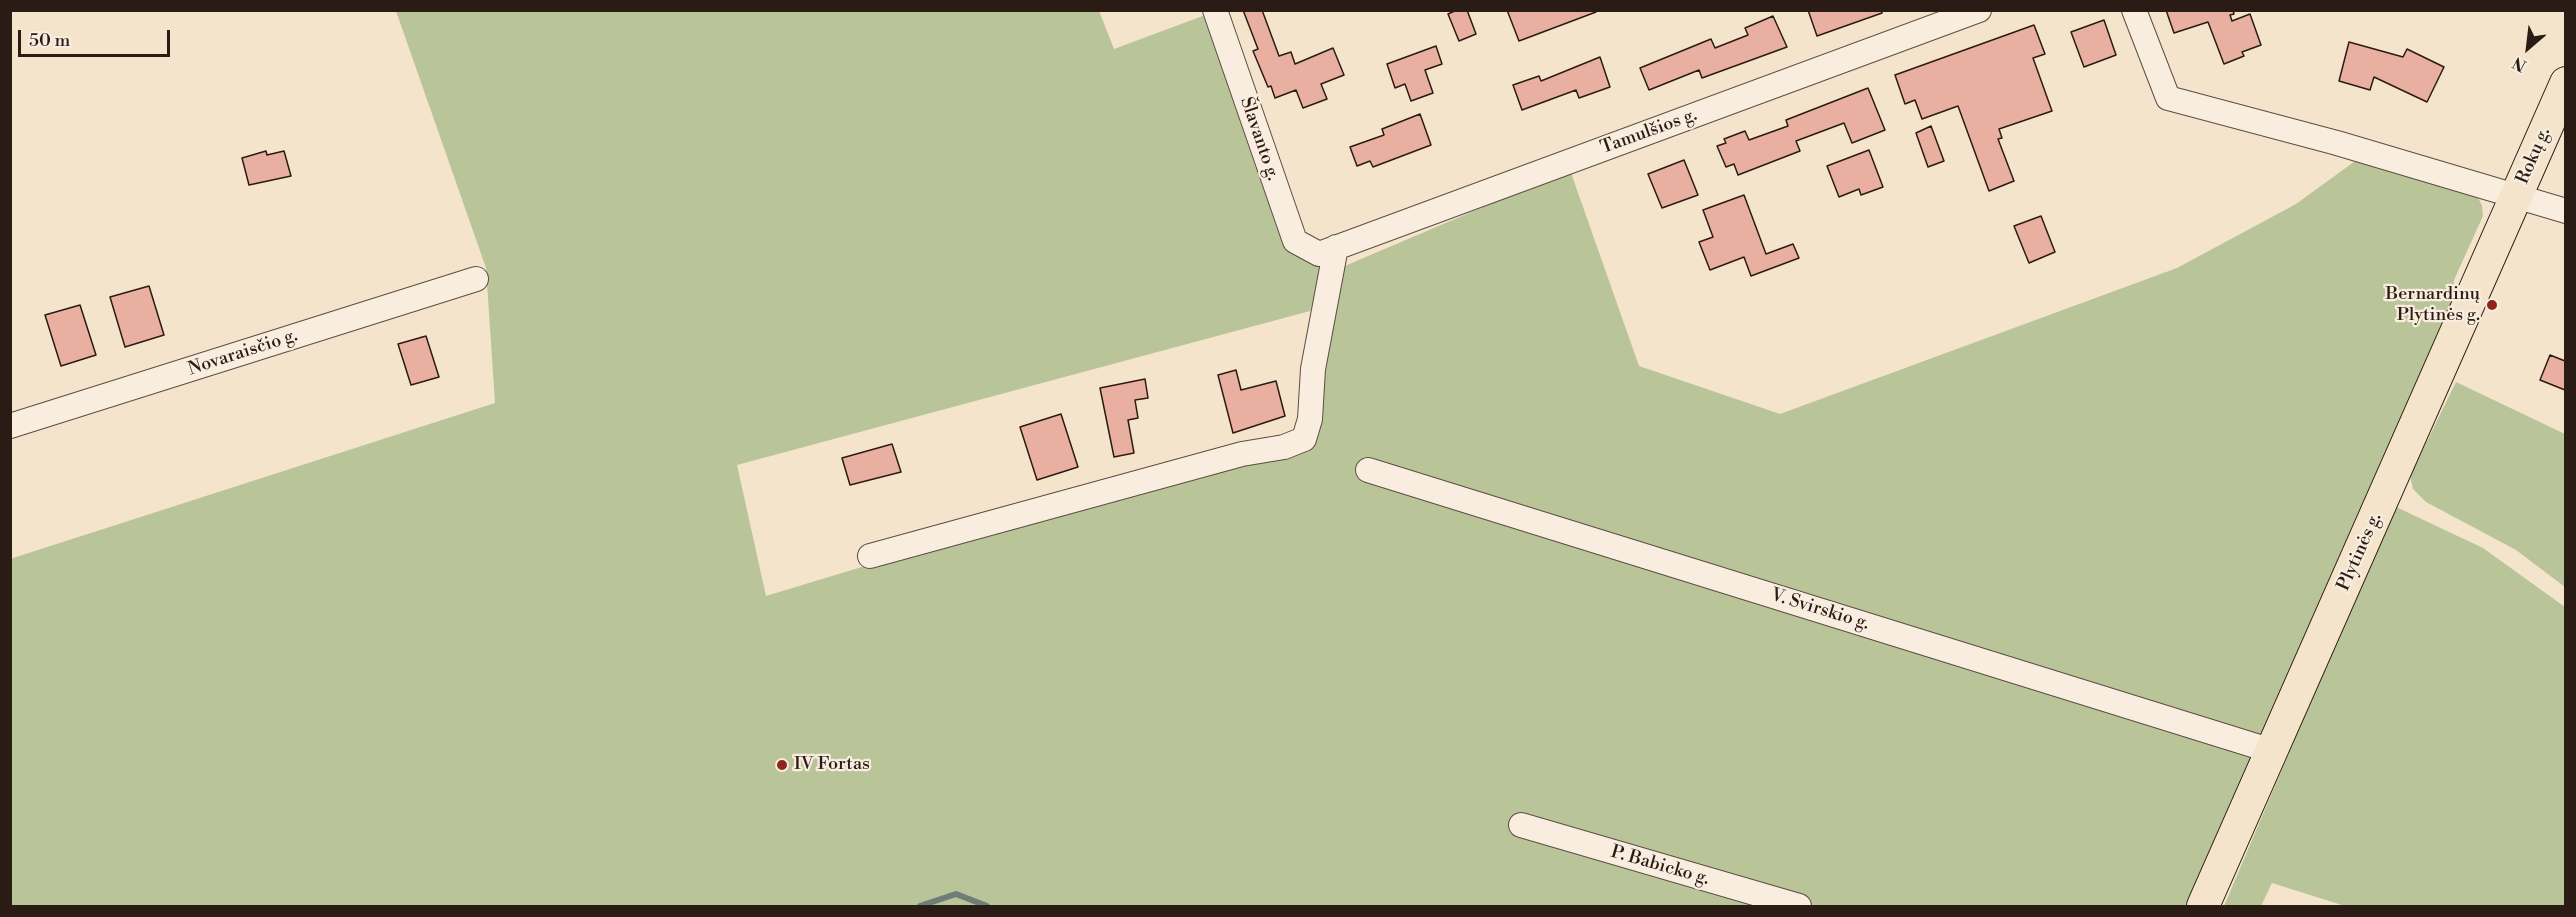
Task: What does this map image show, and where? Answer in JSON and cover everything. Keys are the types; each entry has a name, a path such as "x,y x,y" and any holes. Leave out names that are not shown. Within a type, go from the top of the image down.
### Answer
{"main road":[{"name":"Rokų g.","path":"2516,196 2565,83"},
{"name":"Plytinės g.","path":"2203,906 2516,196"}],"street":[{"name":"Šlavanto g.","path":"1215,10 1295,241 1328,250"},
{"name":"Tamulšios g.","path":"1328,250 1979,10"},
{"path":"2134,10 2168,98 2337,143 2565,211"},
{"path":"870,556 1242,454 1284,447 1304,439 1310,419 1313,369 1328,250"},
{"name":"Novaraisčio g.","path":"10,426 476,279"},
{"name":"V. Svirskio g.","path":"1368,470 2272,751"},
{"name":"P. Babicko g.","path":"1521,825 1799,906"}],"green space":[{"path":"396,11 1099,11 1114,49 1208,14 1286,247 1323,268 1310,311 737,465 766,596 954,539 1302,446 1340,268 1570,170 1639,366 1780,414 2177,268 2296,204 2358,159 2477,195 2483,216 2454,280 2453,302 2190,906 11,906 10,559 495,403 486,268"},
{"path":"2456,382 2565,434 2565,587 2516,550 2426,502 2413,489 2410,476"},
{"path":"2394,506 2483,548 2565,607 2565,906 2345,906 2272,883 2261,906 2224,906"}],"building":[{"path":"1243,10 1262,10 1279,56 1291,52 1295,64 1333,48 1344,75 1321,84 1327,99 1303,108 1296,90 1275,98 1253,51 1258,49"},
{"path":"1457,10 1467,10 1476,34 1459,41 1448,14"},
{"path":"1507,10 1596,10 1596,12 1519,41"},
{"path":"1808,10 1882,10 1882,13 1817,36"},
{"path":"2166,10 2233,10 2234,14 2230,15 2232,21 2250,14 2261,45 2242,52 2244,56 2224,64 2208,22 2174,33"},
{"path":"1773,16 1787,47 1702,78 1699,70 1649,90 1640,68 1711,39 1715,48 1748,35 1745,28"},
{"path":"2104,20 2116,55 2084,67 2071,32"},
{"path":"2034,25 2045,54 2033,58 2052,111 1999,129 2002,138 1998,139 2014,181 1989,191 1958,106 1922,119 1915,100 1905,104 1895,75"},
{"path":"2349,42 2403,57 2407,49 2444,67 2427,102 2374,77 2370,90 2339,81"},
{"path":"1436,46 1442,64 1425,70 1433,93 1411,101 1405,84 1395,88 1387,64"},
{"path":"1600,57 1610,87 1579,98 1576,90 1522,110 1513,85 1539,76 1541,81"},
{"path":"1868,88 1885,130 1852,143 1844,123 1796,141 1800,151 1738,175 1734,164 1726,167 1717,146 1726,143 1724,139 1745,131 1749,140 1788,126 1786,120"},
{"path":"1420,114 1431,145 1373,167 1370,161 1357,166 1350,147 1384,135 1382,129"},
{"path":"1931,126 1944,161 1928,167 1916,133"},
{"path":"1869,150 1883,187 1861,195 1859,189 1839,197 1827,166"},
{"path":"266,151 267,155 284,151 291,176 249,185 242,158"},
{"path":"1684,160 1698,195 1662,208 1648,174"},
{"path":"1744,195 1766,254 1793,244 1799,258 1751,276 1744,257 1710,270 1699,242 1713,237 1703,210"},
{"path":"2041,216 2055,252 2029,263 2014,226"},
{"path":"149,286 164,335 125,347 110,297"},
{"path":"80,305 96,355 61,366 45,315"},
{"path":"426,336 439,377 411,385 398,344"},
{"path":"2550,355 2565,361 2565,390 2540,380"},
{"path":"1236,370 1241,390 1276,381 1285,416 1233,433 1218,375"},
{"path":"1145,379 1148,398 1135,400 1138,418 1128,420 1134,453 1114,457 1100,388"},
{"path":"1061,414 1078,467 1037,480 1020,427"},
{"path":"892,444 901,472 850,485 842,458"}],"waterway":[{"path":"920,906 956,894 987,906"}],"place":[{"name":"Bernardinų Plytinės g.","path":"2492,305"},
{"name":"IV Fortas","path":"782,765"}]}
